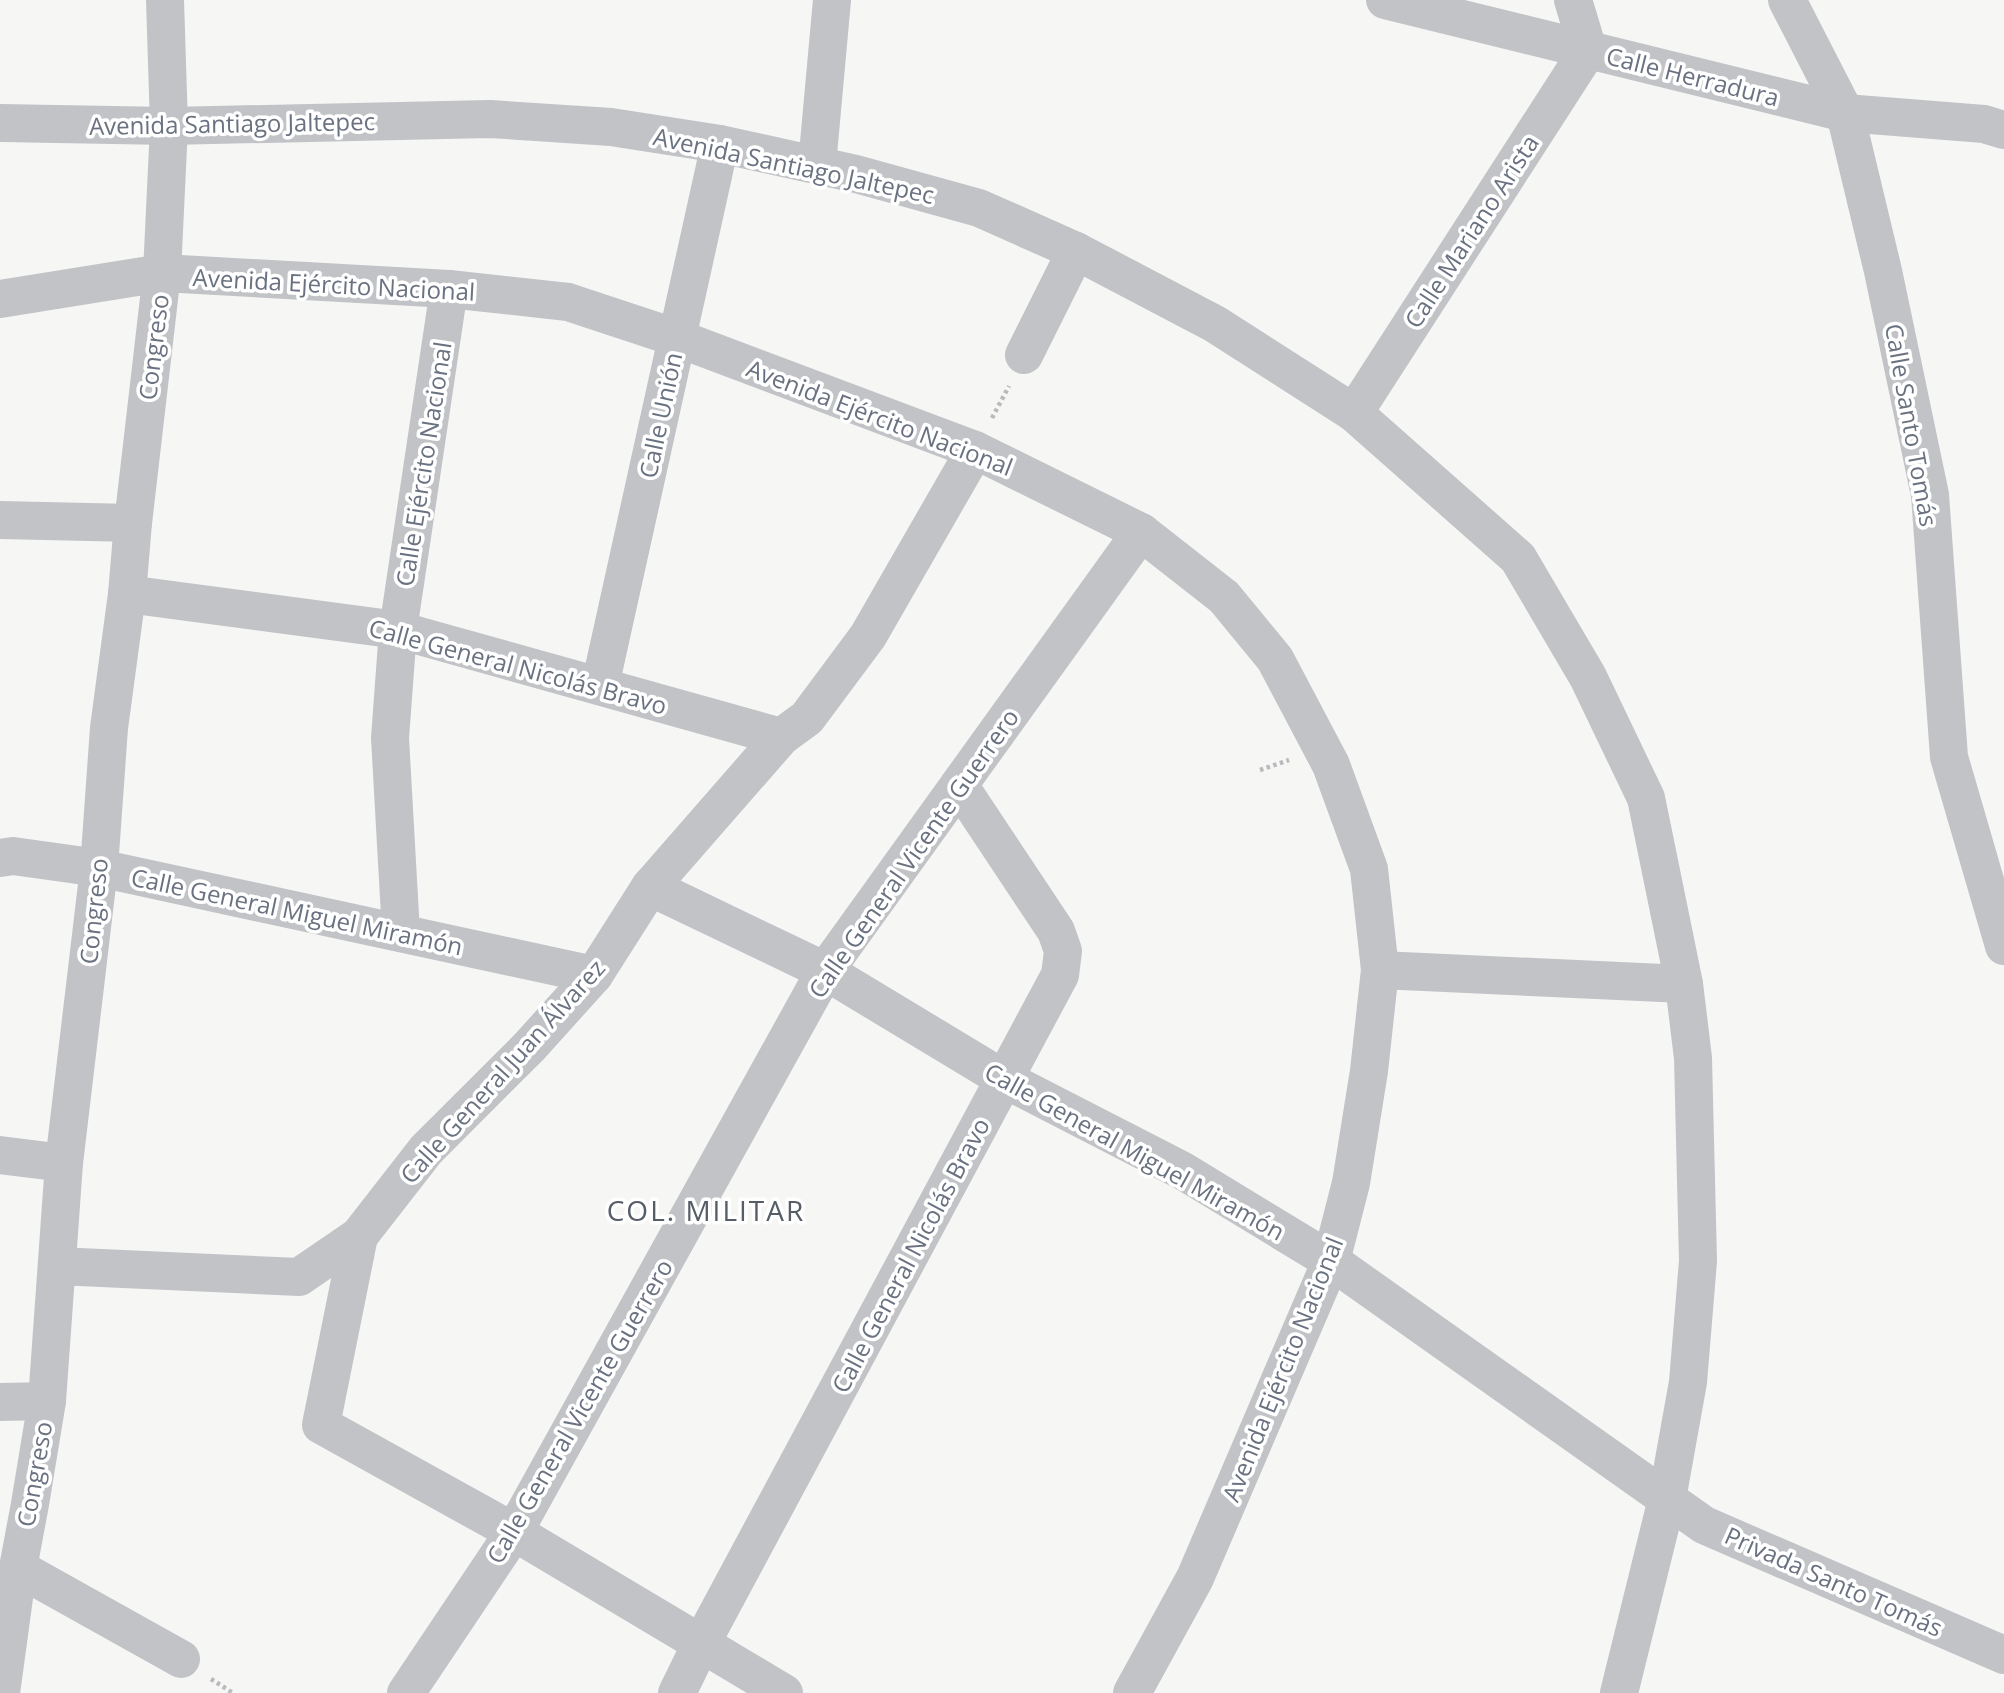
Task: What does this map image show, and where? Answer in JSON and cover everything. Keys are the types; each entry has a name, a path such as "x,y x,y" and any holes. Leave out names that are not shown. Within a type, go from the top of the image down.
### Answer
{"street":[{"name":"Congreso","path":"1,1693 18,1568 47,1401 65,1163 99,868 109,728 127,594 132,523 162,273 169,127 165,0"},
{"path":"817,165 832,0"},
{"name":"Calle Herradura","path":"1385,0 1845,113 1984,124 2004,130"},
{"path":"1573,0 1588,50"},
{"name":"Calle Santo Tomás","path":"1787,0 1845,113 1884,271 1930,495 1949,757 2004,946"},
{"name":"Calle Mariano Arista","path":"1354,413 1588,50"},
{"name":"Avenida Santiago Jaltepec","path":"0,123 169,127 490,119 611,127 720,144 817,165 979,208 1076,251 1215,324 1354,413 1518,558 1588,677 1646,798 1684,984 1693,1058 1698,1261 1688,1382 1667,1499 1619,1693"},
{"name":"Calle Unión","path":"600,686 720,144"},
{"path":"1024,355 1076,251"},
{"name":"Avenida Ejército Nacional","path":"0,299 162,273 449,289 568,302 677,338 975,450 1141,532 1224,597 1275,659 1331,765 1368,869 1380,970 1369,1071 1350,1183 1331,1261 1195,1578 1132,1693"},
{"name":"Calle Ejército Nacional","path":"401,933 390,738 398,630 449,289"},
{"name":"Calle General Juan Álvarez","path":"57,1266 299,1277 359,1236 426,1150 530,1046 594,975 650,887 780,737 807,718 868,636 975,450"},
{"path":"0,520 132,523"},
{"name":"Calle General Vicente Guerrero","path":"406,1693 514,1532 825,971 1141,532"},
{"name":"Calle General Nicolás Bravo","path":"127,594 398,630 780,737"},
{"name":"Calle General Nicolás Bravo","path":"677,1693 1060,975 1063,951 1056,931 959,785"},
{"name":"Calle General Miguel Miramón","path":"0,858 13,856 99,868 594,975"},
{"name":"Calle General Miguel Miramón","path":"650,887 825,971 1004,1079 1183,1171 1331,1261 1667,1499"},
{"path":"1380,970 1684,984"},
{"path":"0,1155 65,1163"},
{"path":"359,1236 321,1425 514,1532 784,1693"},
{"path":"0,1402 47,1401"},
{"name":"Privada Santo Tomás","path":"1667,1499 1704,1525 2004,1655"},
{"path":"18,1568 181,1659"}],"path":[{"path":"975,450 1024,355"}],"district":[{"name":"COL. MILITAR","path":"706,1210"}]}
